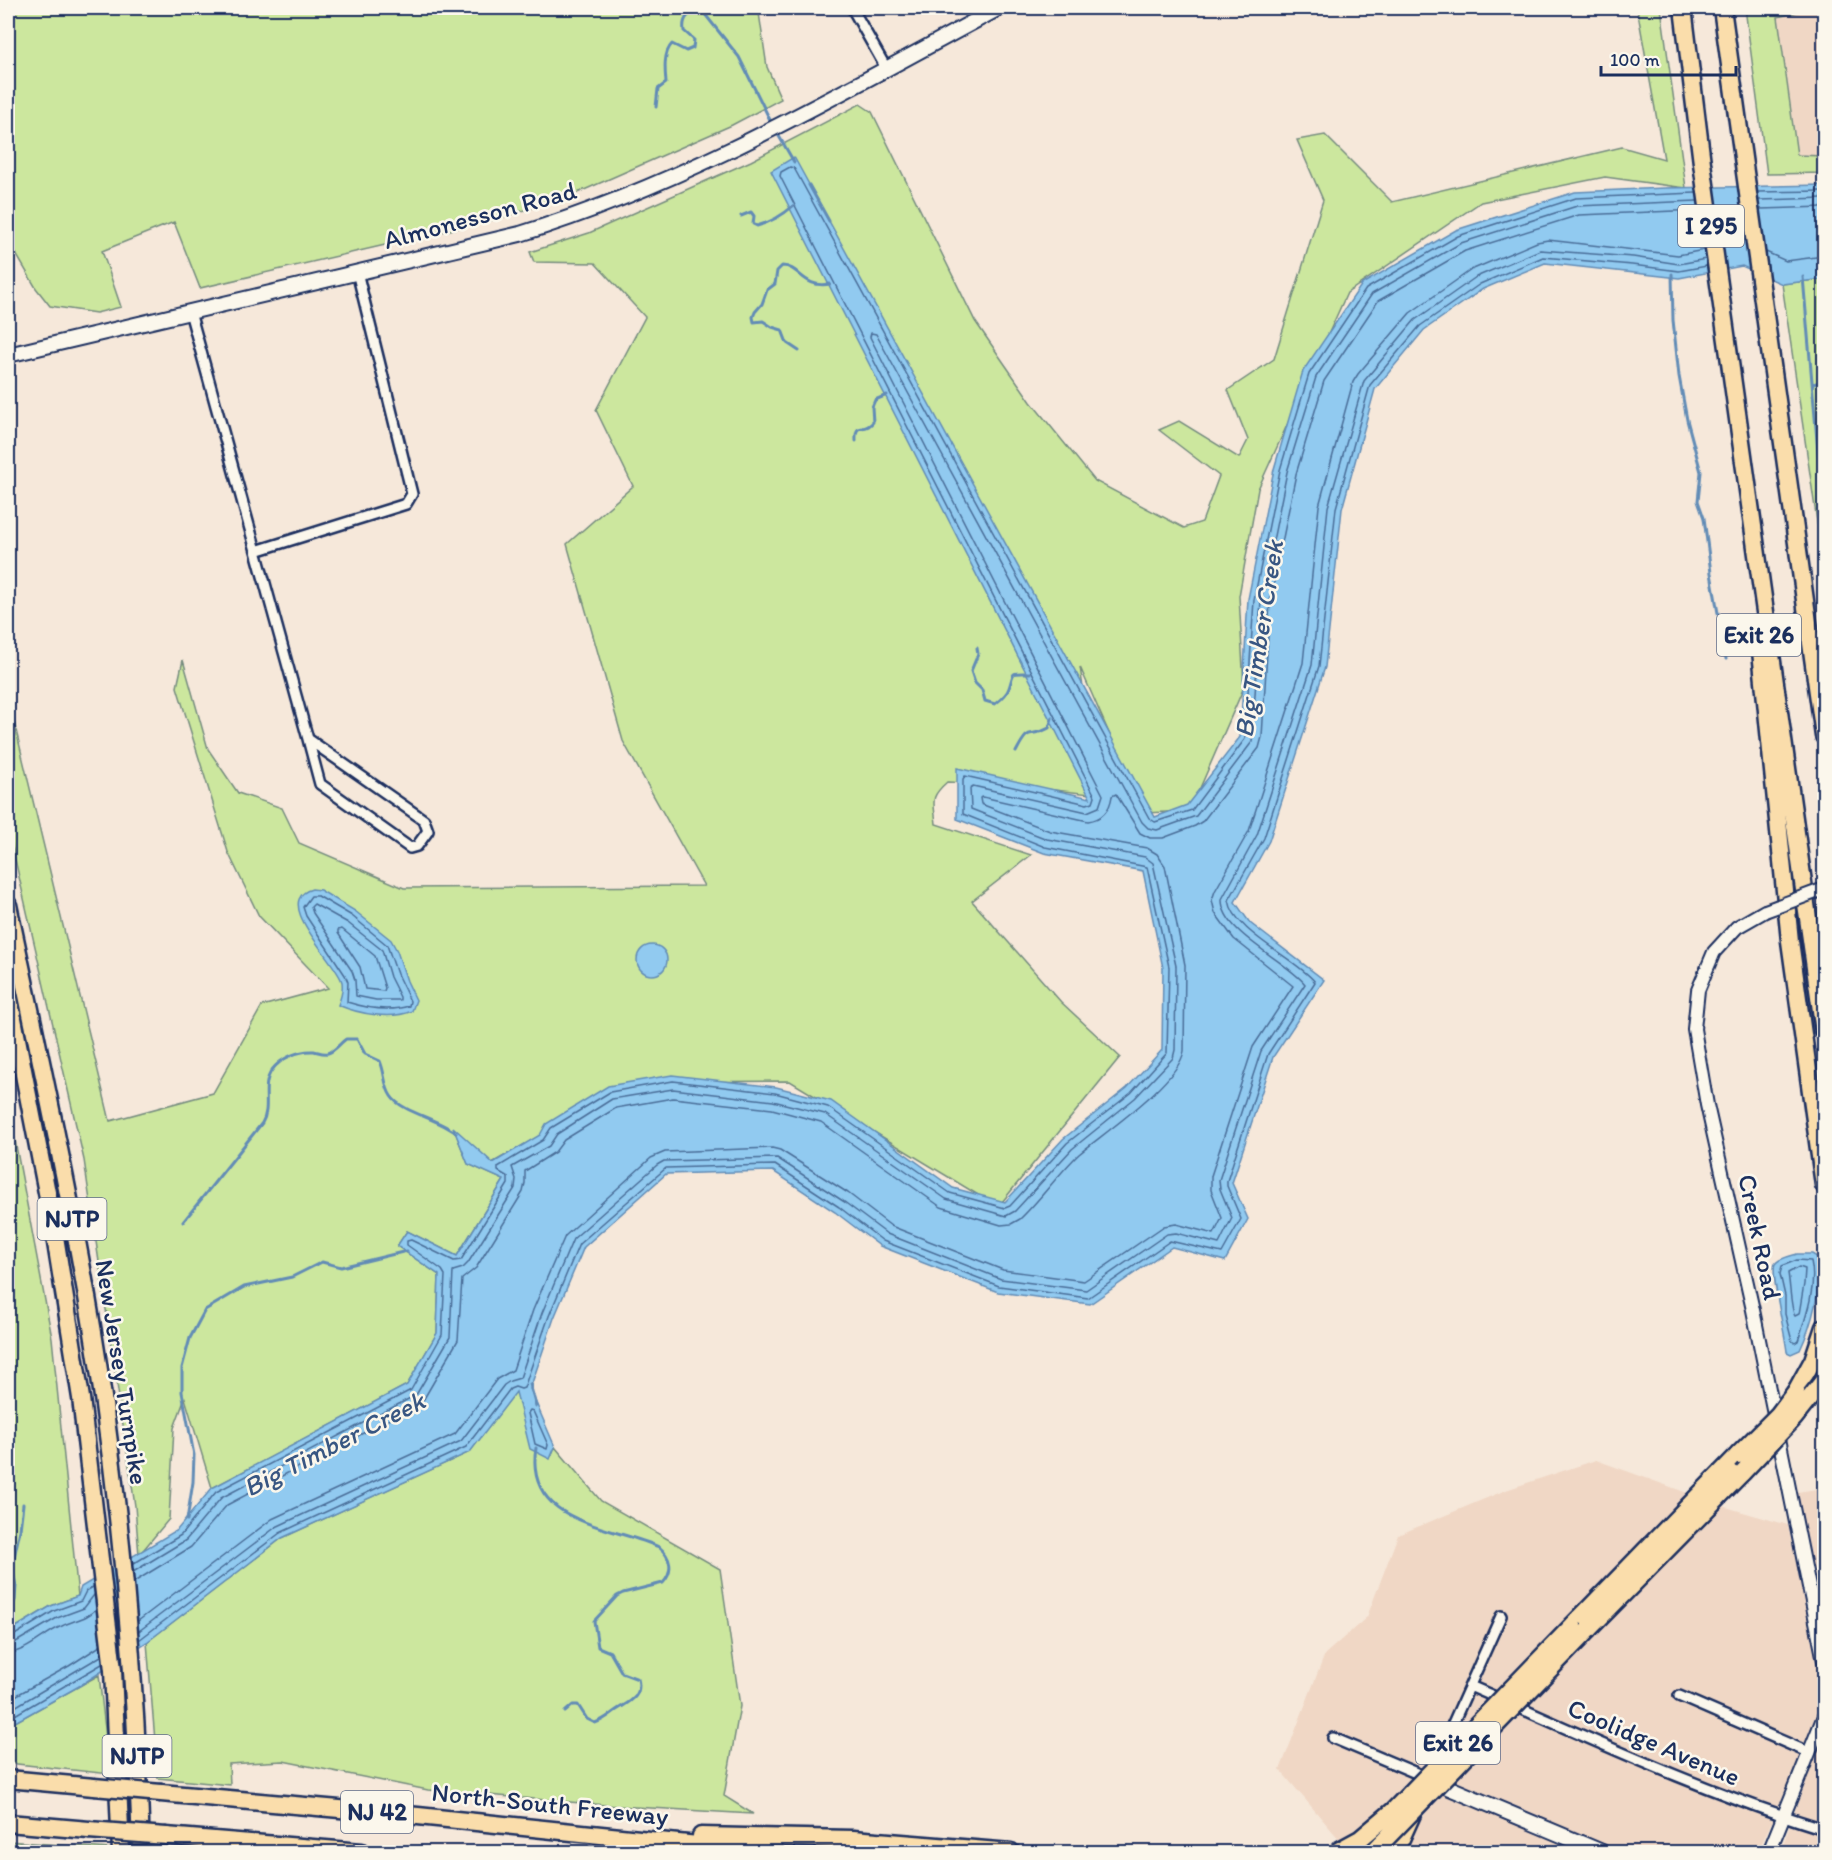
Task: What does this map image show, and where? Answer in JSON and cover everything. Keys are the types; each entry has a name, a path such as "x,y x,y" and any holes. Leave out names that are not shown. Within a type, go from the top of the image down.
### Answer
{"highway":[{"name":"I 295","path":"1683,8 1702,163 1824,1032"},
{"name":"I 295","path":"1722,8 1824,736"},
{"name":"Exit 26","path":"1736,397 1790,941 1824,1185"},
{"path":"1813,651 1824,699"},
{"name":"New Jersey Turnpike","path":"8,905 63,1166 103,1395 120,1536 131,1660 141,1852"},
{"name":"New Jersey Turnpike","path":"8,993 52,1218 81,1398 113,1670 122,1852"},
{"name":"Exit 26","path":"1336,1852 1360,1839 1393,1811 1581,1628 1738,1455 1778,1415 1813,1360 1824,1327"},
{"path":"1373,1852 1581,1628 1742,1473 1794,1418 1824,1380"},
{"path":"1399,1847 1428,1778"},
{"name":"North-South Freeway","path":"8,1779 765,1852"},
{"name":"NJ 42","path":"8,1822 362,1852"},
{"path":"592,1834 853,1839 1011,1852"},
{"path":"199,1838 277,1852"}],"main road":[{"name":"Almonesson Road","path":"8,355 520,234 568,219 713,158 782,124 999,8"},
{"path":"1428,1778 1602,1852"}],"street":[{"path":"852,8 886,69"},
{"path":"256,551 406,504 412,494 357,272"},
{"path":"190,312 320,784 410,848 417,846 428,831 424,820 308,739"},
{"name":"Creek Road","path":"1824,889 1765,911 1737,927 1714,952 1698,990 1694,1029 1707,1105 1753,1310 1824,1661"},
{"path":"1333,1738 1428,1778 1501,1617"},
{"name":"Coolidge Avenue","path":"1470,1686 1705,1787 1784,1817 1824,1829"},
{"path":"1678,1696 1810,1753"},
{"path":"1769,1852 1810,1753 1822,1730 1824,1716"}],"shaded area":[{"path":"1812,8 1824,8 1824,156 1798,156 1778,17"},
{"path":"1596,1460 1729,1508 1788,1525 1823,1688 1822,1710 1758,1852 1395,1852 1380,1815 1340,1840 1280,1770 1325,1654 1367,1617 1398,1535 1506,1490"},
{"path":"1824,1488 1824,1619 1797,1492"},
{"path":"1824,1731 1824,1852 1780,1852"}],"green space":[{"path":"8,8 756,8 759,13 767,67 781,99 732,125 575,194 497,219 200,288 174,222 102,251 121,307 96,313 50,306 36,288 8,240"},
{"path":"1637,8 1661,8 1686,188 1605,177 1481,202 1347,293 1258,489 1239,596 1244,687 1190,811 1144,813 1080,667 1099,795 1010,785 947,782 937,792 934,800 936,824 1031,855 972,901 1061,1002 1120,1057 998,1207 790,1081 646,1082 541,1135 492,1163 454,1129 468,1164 504,1180 457,1256 407,1231 397,1246 439,1275 437,1333 407,1385 212,1488 185,1398 174,1428 169,1519 139,1555 135,1506 84,1160 8,829 8,697 110,1121 213,1093 262,1006 328,988 259,916 228,852 177,687 183,660 208,749 238,793 282,808 299,843 404,888 704,886 623,741 567,544 633,486 596,410 645,317 595,263 534,262 530,252 589,233 751,161 860,104 872,112 975,321 1031,402 1095,481 1184,528 1202,522 1219,476 1159,430 1179,421 1239,458 1248,440 1228,390 1274,359 1323,200 1297,140 1325,135 1392,202 1622,147 1664,159"},
{"path":"1745,8 1812,8 1778,17 1797,155 1824,156 1824,173 1767,174"},
{"path":"1824,279 1824,569 1782,284"},
{"path":"8,1103 52,1338 78,1596 51,1606 8,1632"},
{"path":"516,1391 550,1458 555,1447 601,1501 720,1569 740,1706 724,1796 753,1814 617,1806 428,1790 283,1761 229,1764 230,1785 158,1778 147,1642 282,1538 470,1452"},
{"path":"99,1675 110,1774 8,1763 8,1726"},
{"path":"8,1841 110,1849 110,1852 8,1852"}],"water":[{"name":"Big Timber Creek","path":"794,157 1155,817 1187,805 1240,737 1248,599 1274,469 1303,371 1362,284 1456,230 1575,192 1824,185 1824,279 1782,284 1742,266 1679,278 1545,263 1483,289 1424,330 1375,389 1342,509 1325,667 1269,841 1235,902 1250,923 1324,980 1273,1057 1232,1183 1248,1219 1225,1261 1172,1247 1090,1304 998,1292 880,1246 835,1212 773,1171 666,1174 584,1247 554,1318 530,1389 555,1447 550,1459 530,1449 516,1392 470,1452 282,1538 147,1642 81,1685 8,1726 8,1632 51,1606 78,1596 81,1587 177,1530 212,1488 407,1385 437,1333 439,1275 397,1246 407,1231 457,1256 504,1180 468,1164 453,1127 493,1163 540,1135 546,1124 608,1086 672,1075 776,1087 831,1101 953,1188 1005,1202 1063,1139 1127,1088 1162,1050 1163,968 1143,871 1044,853 957,819 957,768 1090,798 771,171"},
{"path":"312,889 320,890 355,911 391,940 416,1000 412,1011 395,1015 375,1015 338,1005 342,994 342,982 309,932 298,906 301,896"},
{"path":"652,945 658,946 666,954 666,966 658,974 652,975 646,974 638,966 637,960 638,954 646,946"},
{"path":"1797,1254 1812,1254 1817,1257 1819,1279 1815,1305 1804,1340 1800,1350 1791,1354 1787,1352 1774,1270 1779,1260"}],"waterway":[{"path":"700,8 739,57 773,126"},
{"path":"656,107 658,89 666,83 667,52 672,44 686,51 693,48 694,40 684,31 684,22 690,14 700,8"},
{"path":"776,131 794,162"},
{"path":"809,185 829,221"},
{"path":"741,216 751,212 754,216 753,224 757,226 767,223 793,206"},
{"path":"799,351 787,343 782,330 763,321 754,322 755,312 762,304 767,290 775,284 777,271 782,266 788,267 808,281 821,285 830,284"},
{"path":"1672,274 1673,320 1679,376 1687,420 1701,472 1698,501 1704,518 1726,659"},
{"path":"1803,277 1824,522"},
{"path":"1813,384 1824,381"},
{"path":"856,441 857,431 873,422 872,407 875,400 887,395"},
{"path":"977,648 978,654 971,671 975,683 982,690 985,701 995,704 1007,693 1014,674 1030,673"},
{"path":"1016,752 1027,735 1049,728 1052,718"},
{"path":"183,1222 262,1123 265,1117 269,1076 280,1062 296,1053 308,1051 328,1053 346,1039 357,1039 365,1054 380,1061 387,1088 396,1102 456,1133"},
{"path":"187,1520 193,1482 194,1455 182,1392 182,1368 190,1338 205,1310 244,1287 292,1277 322,1262 341,1267 407,1251"},
{"path":"530,1384 536,1406"},
{"path":"536,1448 536,1473 543,1492 557,1507 595,1526 659,1547 670,1564 669,1574 663,1583 617,1596 594,1621 598,1647 610,1652 622,1673 638,1679 636,1695 629,1702 595,1723 587,1719 578,1705 573,1705 565,1712"},
{"path":"8,1617 15,1600 16,1586 12,1567 23,1504"},
{"path":"8,1619 13,1631"}]}
